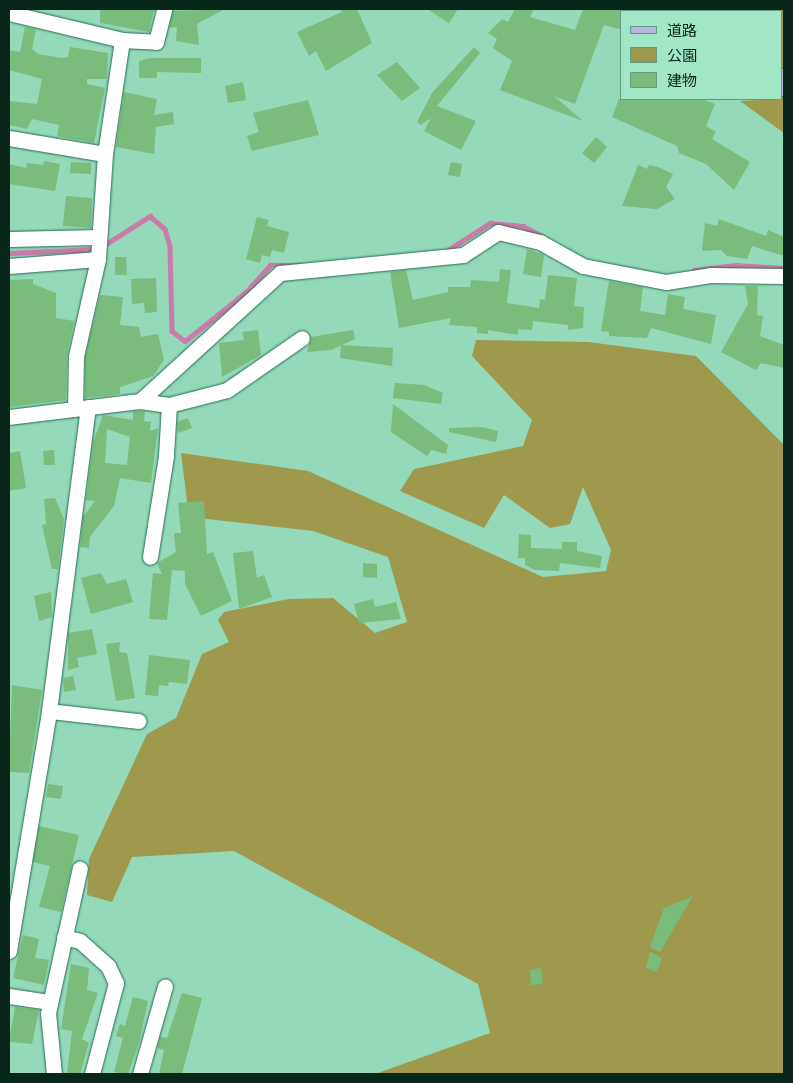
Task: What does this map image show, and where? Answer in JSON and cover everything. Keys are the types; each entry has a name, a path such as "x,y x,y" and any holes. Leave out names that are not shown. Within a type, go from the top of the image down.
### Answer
{"street":[{"path":"9,13 122,40 156,42 164,9"},
{"path":"9,951 49,711 81,408 76,356 99,248 105,154 122,40"},
{"path":"9,138 105,154"},
{"path":"140,402 280,273 463,255 498,232 526,236 584,266 666,282 711,275 784,276"},
{"path":"9,239 99,248"},
{"path":"9,266 99,248"},
{"path":"9,417 140,402 169,405 227,390 302,338"},
{"path":"150,557 166,456 169,405"},
{"path":"49,711 138,721"},
{"path":"54,1074 49,1002 80,868"},
{"path":"64,937 80,941 108,966 116,983 92,1074"},
{"path":"140,1074 165,986"},
{"path":"9,996 49,1002"}],"green space":[{"path":"729,9 784,9 784,133 740,101 783,100 783,10"},
{"path":"476,340 588,342 696,356 784,445 784,1074 375,1074 490,1033 478,984 234,851 132,857 112,902 87,895 89,859 147,734 176,718 202,654 229,642 218,620 224,612 289,599 333,598 375,633 407,622 388,557 313,531 189,517 181,453 308,471 543,577 606,571 611,550 583,487 570,524 550,528 504,495 484,528 400,491 414,469 523,446 532,420 472,356"}],"building":[{"path":"100,9 154,9 149,32 100,23"},
{"path":"225,9 197,24 199,45 176,41 177,27 169,28 173,11"},
{"path":"339,9 357,9 372,43 326,71 316,51 309,56 297,32 342,12"},
{"path":"427,9 458,9 449,23"},
{"path":"515,9 534,9 530,17 575,30 583,9 622,9 620,10 620,29 604,25 575,104 554,96 583,121 500,90 512,61 493,48 497,39 488,33 502,19 508,22"},
{"path":"25,27 36,29 32,49 38,54 61,58 68,57 70,47 108,53 107,79 87,79 87,84 105,88 94,143 57,136 59,125 32,119 27,129 9,125 9,101 37,104 42,79 9,70 9,50 20,52"},
{"path":"474,47 480,53 437,106 476,121 461,150 424,131 431,118 421,125 417,122 432,93"},
{"path":"150,58 201,58 201,73 157,72 157,78 139,78 139,61"},
{"path":"397,62 420,88 402,101 377,75"},
{"path":"243,82 246,100 228,103 225,86"},
{"path":"124,92 157,99 154,115 173,112 174,124 156,127 154,154 116,147"},
{"path":"619,99 705,100 715,104 706,126 716,132 712,139 750,162 734,190 706,164 679,153 677,146 612,117"},
{"path":"308,100 319,135 252,151 247,136 259,132 253,113"},
{"path":"596,137 607,147 594,163 582,153"},
{"path":"44,161 60,164 55,191 9,184 9,164 26,168 27,163 43,165"},
{"path":"71,162 91,163 91,174 70,173"},
{"path":"451,162 462,164 460,177 448,175"},
{"path":"638,165 647,169 649,165 658,167 673,174 666,187 675,199 657,209 622,206"},
{"path":"66,196 92,198 91,228 63,226"},
{"path":"257,217 269,220 267,226 289,232 284,253 272,250 270,257 262,255 260,263 246,259"},
{"path":"719,219 766,236 768,230 784,237 784,256 752,246 747,259 727,256 721,250 702,251 705,223 717,226"},
{"path":"527,249 544,255 541,277 523,274"},
{"path":"115,257 126,257 127,275 115,275"},
{"path":"500,269 511,270 507,303 539,308 540,299 545,300 548,275 577,278 574,306 584,307 583,328 568,330 568,325 533,321 532,330 518,329 518,335 488,330 488,334 477,333 477,327 449,325 451,318 399,328 390,272 406,270 413,300 448,292 448,287 470,287 471,280 499,282"},
{"path":"156,278 157,312 145,313 144,303 132,304 131,279"},
{"path":"33,279 33,284 56,293 56,318 74,321 67,356 66,400 10,407 9,280"},
{"path":"609,281 643,287 640,311 665,315 668,294 685,297 683,309 716,315 711,344 651,328 647,338 609,336 609,332 601,331"},
{"path":"745,286 758,286 757,315 763,316 760,336 784,345 784,368 761,363 756,370 721,352 748,304"},
{"path":"100,295 123,297 120,325 139,327 141,337 158,334 164,360 153,376 120,387 120,394 85,398 85,357"},
{"path":"258,330 261,355 222,377 219,343 244,340 242,332"},
{"path":"353,330 355,339 331,350 307,352 311,337"},
{"path":"341,345 393,348 392,366 340,358"},
{"path":"395,383 424,385 443,393 441,404 393,398"},
{"path":"393,404 448,445 446,454 431,450 427,456 391,432"},
{"path":"133,411 145,411 144,421 151,422 150,431 158,428 151,483 120,478 114,506 90,537 89,548 80,547 83,517 95,501 86,500 93,443 103,415 133,420","holes":["107,429 130,437 127,465 105,463"]},
{"path":"188,418 192,428 178,433 177,422"},
{"path":"482,427 498,431 496,442 449,432 449,428"},
{"path":"54,450 55,465 44,465 43,451"},
{"path":"20,451 26,488 9,491 9,453"},
{"path":"55,498 64,519 58,569 52,569 42,525 46,524 44,499"},
{"path":"204,501 207,554 213,552 232,601 201,616 185,584 185,571 172,570 167,620 149,619 153,573 162,574 157,563 176,552 174,533 181,533 178,503"},
{"path":"519,534 531,535 531,548 562,549 562,542 577,542 577,551 602,556 600,568 560,563 559,571 535,570 525,565 525,558 518,558"},
{"path":"253,551 257,578 264,575 272,597 239,609 233,553"},
{"path":"363,563 377,564 377,578 363,577"},
{"path":"101,573 107,584 126,579 133,602 91,614 81,578"},
{"path":"51,592 52,617 39,621 34,596"},
{"path":"373,599 375,607 396,602 401,619 359,623 354,604"},
{"path":"92,629 97,654 77,658 79,667 68,670 68,633"},
{"path":"120,642 119,652 127,653 135,698 116,701 106,644"},
{"path":"149,655 190,660 187,684 169,682 168,686 159,685 158,696 145,695"},
{"path":"73,676 76,690 64,692 63,678"},
{"path":"12,685 42,690 29,773 9,772"},
{"path":"48,784 63,786 61,799 46,797"},
{"path":"39,826 79,835 61,912 39,907 50,866 33,862"},
{"path":"693,896 660,952 650,947 664,908"},
{"path":"23,935 39,939 35,958 49,960 44,985 13,978"},
{"path":"650,952 662,958 657,972 646,968"},
{"path":"71,964 89,968 87,990 98,993 82,1039 89,1043 80,1074 67,1074 72,1031 61,1029"},
{"path":"541,968 543,984 531,985 530,970"},
{"path":"182,993 202,998 182,1074 159,1074 164,1050 157,1048 160,1037 167,1038"},
{"path":"133,997 148,1001 139,1043 128,1074 123,1074 114,1072 123,1038 116,1036 120,1024 125,1026"},
{"path":"15,1007 39,1010 32,1044 9,1042"}],"waterway":[{"path":"103,246 150,216 165,229 170,247 172,331 185,341 246,292 270,265 299,265"},
{"path":"448,250 490,223 523,226 542,236"},
{"path":"9,253 97,249"},
{"path":"694,270 735,265 784,268"}]}
